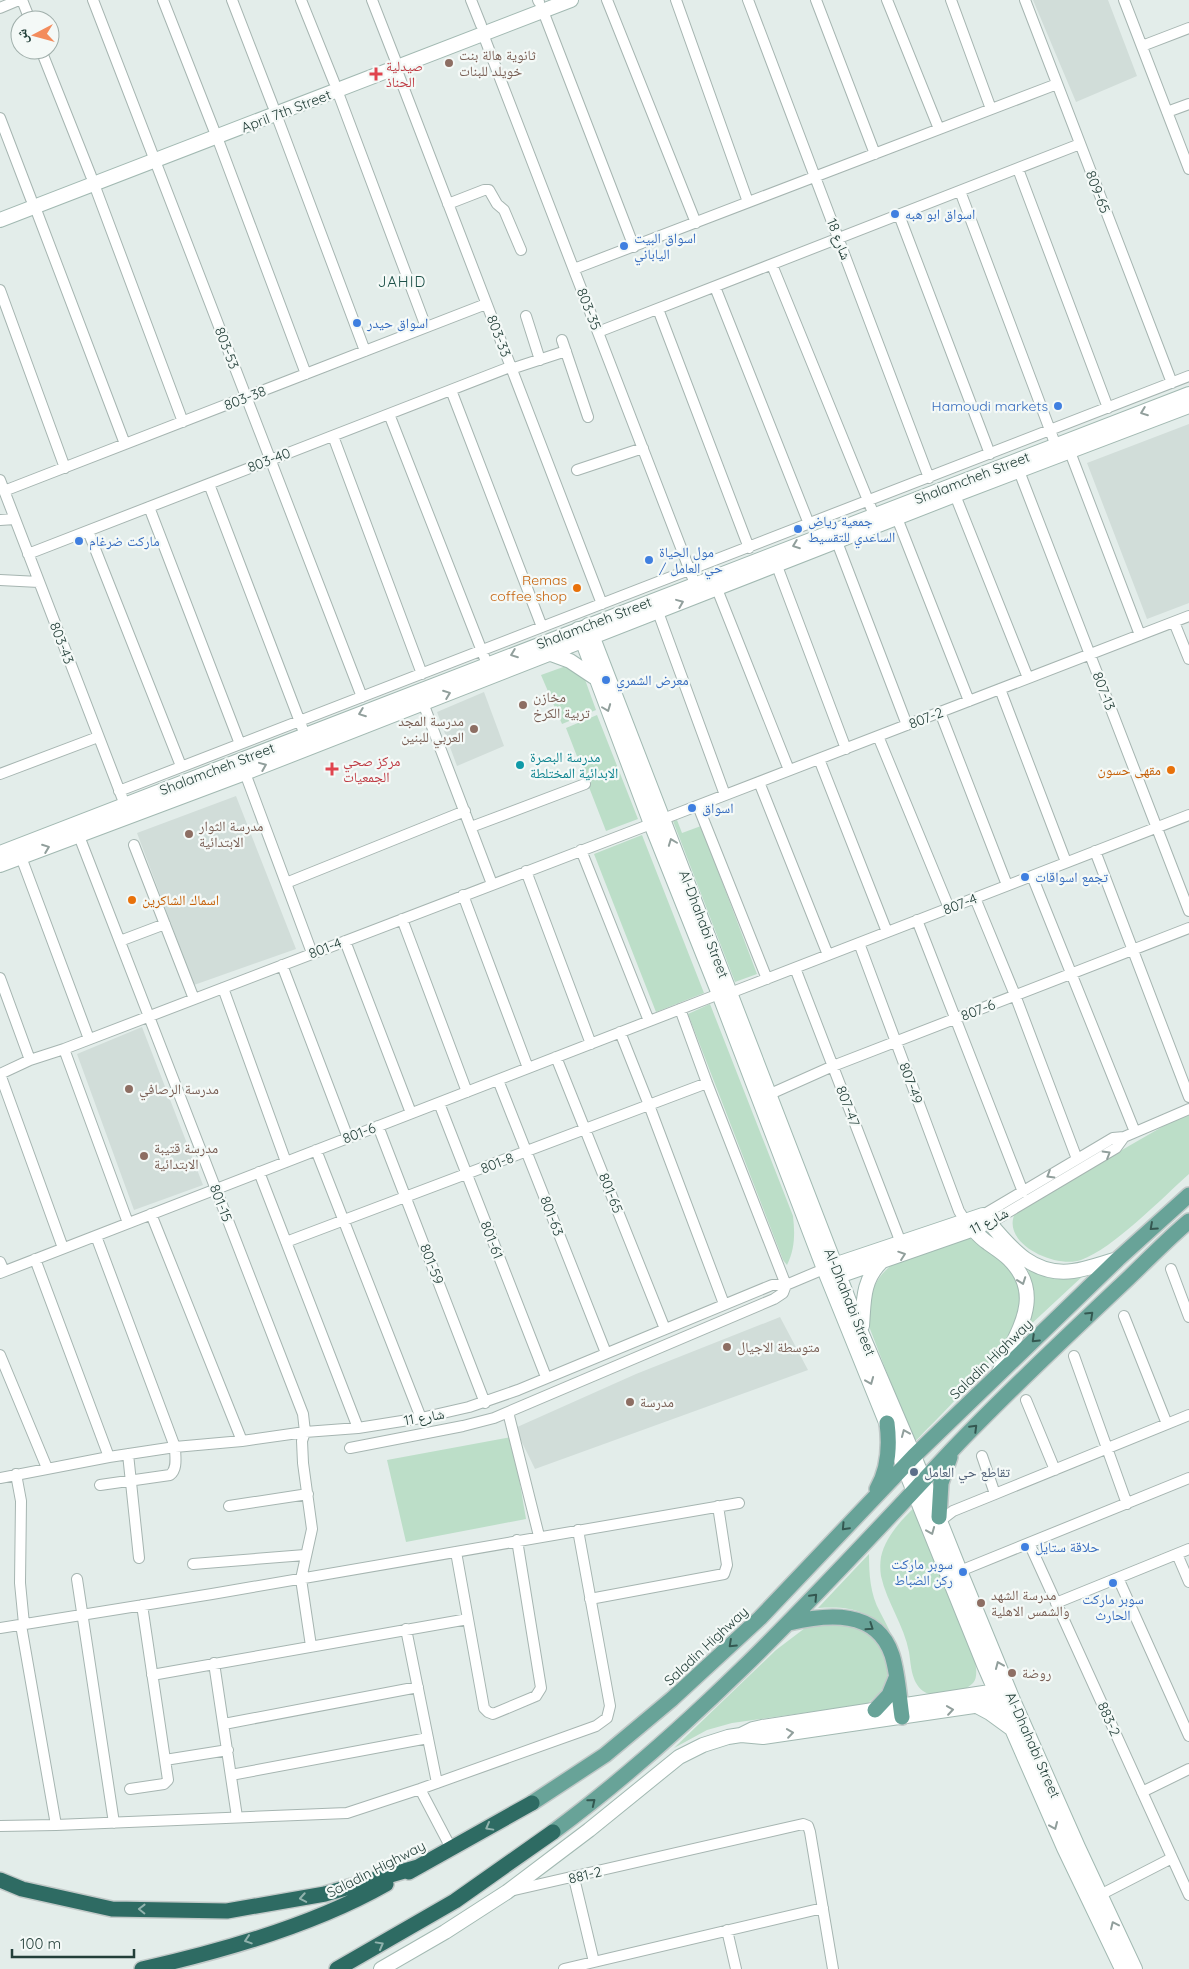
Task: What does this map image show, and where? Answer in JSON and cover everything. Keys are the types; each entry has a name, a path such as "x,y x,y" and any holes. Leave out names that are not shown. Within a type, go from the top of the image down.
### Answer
{"highway":[{"name":"Saladin Highway","path":"142,1969 230,1946 297,1924 375,1891 532,1803"},
{"path":"337,1969 455,1901 553,1832"},
{"path":"0,1880 22,1889 112,1909 227,1911 325,1894 418,1867"}],"main road":[{"name":"Saladin Highway","path":"532,1803 605,1755 672,1699 760,1618 870,1500 1118,1259 1189,1195"},
{"path":"553,1832 605,1792 657,1748 789,1623 954,1448 1036,1366 1189,1221"},
{"path":"870,1500 879,1486 888,1455 887,1423"},
{"path":"939,1519 941,1482 954,1448"},
{"path":"789,1623 814,1618 838,1617 851,1618 866,1624 879,1634 887,1644 894,1660 896,1677 906,1711"},
{"path":"901,1654 906,1711"},
{"path":"875,1710 889,1695 896,1677"}],"street":[{"path":"0,8 21,0"},
{"name":"803-53","path":"93,0 362,697"},
{"path":"162,0 306,374"},
{"path":"232,0 365,351"},
{"path":"301,0 426,327"},
{"name":"803-33","path":"372,0 486,304 602,604"},
{"name":"803-35","path":"471,0 695,584"},
{"name":"April 7th Street","path":"0,220 33,203 482,30 541,3 571,0"},
{"path":"607,0 696,223"},
{"path":"676,0 748,202"},
{"name":"شارع 18","path":"748,0 930,478"},
{"path":"816,0 875,154"},
{"path":"887,0 939,129"},
{"path":"951,0 991,109"},
{"name":"809-65","path":"1025,0 1172,383"},
{"path":"1124,0 1189,169"},
{"path":"541,3 634,247"},
{"path":"1142,46 1189,28"},
{"path":"46,60 183,422"},
{"path":"574,269 1057,84"},
{"path":"1167,112 1189,104"},
{"path":"0,118 125,444"},
{"path":"598,332 1080,144"},
{"path":"1018,169 1108,408"},
{"path":"448,204 488,190 504,210 521,250"},
{"path":"960,191 1056,446"},
{"name":"April 7th Street","path":"0,211 33,203"},
{"path":"899,215 990,454"},
{"path":"772,265 874,515"},
{"path":"715,287 809,524"},
{"path":"0,290 65,468"},
{"name":"803-38","path":"4,491 486,304"},
{"path":"658,309 749,548"},
{"path":"526,316 540,360"},
{"path":"562,340 588,417"},
{"name":"803-40","path":"28,554 451,390 511,368 566,351"},
{"path":"119,791 1189,376"},
{"path":"451,390 542,628"},
{"name":"Shalamcheh Street","path":"0,865 245,773 551,654 585,634 695,584 1189,394"},
{"name":"Shalamcheh Street","path":"0,853 487,664 658,612 955,495 1189,406"},
{"path":"389,414 487,664"},
{"path":"333,436 422,674"},
{"path":"577,470 643,448"},
{"path":"1070,452 1140,635"},
{"name":"807-13","path":"1019,471 1189,911"},
{"name":"803-43","path":"0,480 124,805"},
{"path":"209,484 305,735"},
{"path":"955,495 1028,678"},
{"path":"149,507 240,744"},
{"path":"897,518 969,701"},
{"path":"0,520 15,519"},
{"path":"88,530 181,766"},
{"path":"836,542 907,725"},
{"path":"777,566 846,749"},
{"path":"0,580 39,582"},
{"path":"718,589 789,770"},
{"path":"658,612 725,795"},
{"name":"807-2","path":"657,822 1189,616"},
{"path":"1174,622 1189,659"},
{"name":"Al-Dhahabi Street","path":"585,634 595,678 657,822"},
{"name":"Al-Dhahabi Street","path":"585,634 833,1270 861,1332 984,1665 1005,1695 1013,1731 1064,1848 1122,1969"},
{"path":"551,654 575,663 595,678"},
{"path":"1000,689 1066,862"},
{"path":"423,703 492,884"},
{"path":"940,712 1007,885"},
{"path":"878,736 948,908"},
{"path":"0,774 98,737"},
{"path":"819,759 887,932"},
{"path":"245,773 312,953"},
{"path":"759,782 828,955"},
{"path":"471,828 585,784"},
{"path":"698,806 767,979"},
{"path":"286,883 465,811"},
{"name":"807-4","path":"725,993 767,979 1189,815"},
{"name":"801-4","path":"0,1074 30,1060 64,1049 657,822"},
{"name":"801-15","path":"79,836 303,1414 305,1432 302,1441 303,1462 312,1529 300,1579"},
{"path":"134,845 194,999"},
{"path":"581,850 649,1021"},
{"path":"1095,851 1189,1096"},
{"path":"21,858 89,1039"},
{"path":"526,871 591,1044"},
{"path":"1032,876 1135,1132"},
{"path":"463,895 528,1068"},
{"path":"975,898 1015,995 1077,1159"},
{"path":"402,919 467,1092"},
{"path":"917,920 1023,1192"},
{"path":"120,941 165,924"},
{"name":"807-6","path":"768,1095 833,1066 1189,928"},
{"path":"345,941 411,1113"},
{"name":"807-49","path":"859,943 959,1211 969,1226"},
{"path":"282,965 348,1138"},
{"name":"807-47","path":"795,968 901,1243"},
{"path":"0,978 30,1060"},
{"path":"222,988 286,1162"},
{"name":"Al-Dhahabi Street","path":"725,993 768,1095 887,1423 910,1461"},
{"name":"801-6","path":"1,1269 35,1259 96,1236 725,993"},
{"path":"350,1448 463,1426 494,1418 774,1300 783,1293 786,1284 680,1009"},
{"path":"620,1032 650,1105 724,1304"},
{"path":"64,1049 128,1223"},
{"name":"801-65","path":"556,1057 665,1329"},
{"path":"0,1074 63,1248"},
{"name":"801-63","path":"498,1080 606,1353"},
{"name":"801-8","path":"286,1242 707,1083"},
{"name":"801-61","path":"439,1103 546,1377"},
{"name":"شارع 11","path":"986,1219 1023,1192 1114,1138 1124,1137 1189,1109"},
{"name":"801-59","path":"378,1126 485,1402"},
{"name":"شارع 11","path":"833,1270 881,1262 986,1219 1116,1148 1124,1137"},
{"path":"316,1150 421,1418"},
{"path":"259,1172 358,1428"},
{"path":"151,1214 242,1441"},
{"path":"986,1219 1016,1253 1029,1262 1046,1269 1072,1271 1118,1259"},
{"path":"969,1226 1014,1264 1025,1290 1025,1316 998,1375"},
{"name":"شارع 11","path":"0,1478 109,1457 175,1447 358,1428 421,1418 485,1402 772,1285 786,1284 833,1270 901,1243 969,1226"},
{"path":"96,1236 175,1447 174,1472 170,1475 100,1485"},
{"path":"35,1259 109,1457"},
{"path":"861,1332 865,1288 874,1269 881,1262"},
{"path":"1171,1269 1189,1317"},
{"path":"1124,1316 1167,1424"},
{"path":"0,1355 48,1468"},
{"path":"1074,1356 1127,1504"},
{"path":"518,1390 524,1406"},
{"path":"1026,1400 1054,1470"},
{"path":"508,1412 539,1536"},
{"path":"939,1519 953,1511 1189,1415"},
{"path":"128,1454 139,1558"},
{"path":"982,1456 995,1494"},
{"path":"16,1474 21,1501 20,1583 23,1624 56,1825"},
{"path":"960,1571 1189,1478"},
{"name":"Al-Dhahabi Street","path":"919,1485 939,1519 1005,1695 1135,1969"},
{"path":"229,1506 308,1494"},
{"path":"0,1628 300,1579 539,1536 739,1503"},
{"path":"590,1599 724,1574 727,1565 718,1506"},
{"path":"0,1826 347,1813 596,1726 606,1718 610,1706 578,1530"},
{"path":"456,1552 486,1710 493,1714 538,1694 541,1688 517,1540"},
{"name":"883-2","path":"1029,1543 1189,1895"},
{"path":"1056,1603 1189,1549"},
{"path":"1177,1554 1189,1582"},
{"path":"193,1564 305,1556"},
{"path":"77,1578 114,1823"},
{"path":"1118,1578 1189,1736"},
{"path":"300,1579 310,1646"},
{"path":"130,1789 166,1783 168,1780 142,1605"},
{"path":"152,1674 468,1619"},
{"path":"406,1629 437,1783"},
{"path":"214,1663 237,1817"},
{"path":"507,1892 589,1830 679,1757 709,1743 741,1736 763,1737 906,1711 962,1697 969,1694 980,1682 984,1665"},
{"path":"224,1724 418,1687"},
{"path":"962,1697 1005,1695"},
{"path":"741,1736 758,1727 875,1710 906,1711 977,1706 1005,1695"},
{"path":"977,1706 996,1717 1013,1731"},
{"path":"231,1775 428,1738"},
{"path":"165,1760 228,1750"},
{"path":"1142,1792 1189,1769"},
{"path":"420,1789 451,1848"},
{"name":"881-2","path":"381,1969 445,1932 507,1892 574,1878 797,1824 806,1825 810,1832 823,1908"},
{"path":"1100,1895 1172,1858"},
{"path":"574,1878 594,1962"},
{"path":"564,1969 823,1908 833,1969"},
{"path":"727,1930 736,1969"}],"shaded area":[{"path":"1033,0 1108,0 1137,76 1076,102"},
{"path":"1189,424 1189,603 1147,619 1087,463"},
{"path":"484,692 504,746 457,766 437,712"},
{"path":"236,796 296,949 194,985 137,833"},
{"path":"142,1027 203,1185 134,1210 77,1054"},
{"path":"780,1317 808,1370 535,1469 515,1428 636,1374"}],"green space":[{"path":"566,666 583,674 596,710 562,724 541,675"},
{"path":"597,715 638,819 606,831 566,728"},
{"path":"677,820 682,833 701,826 757,974 735,982 673,821"},
{"path":"642,835 704,993 656,1012 594,854"},
{"path":"710,1004 793,1216 794,1241 787,1265 783,1260 688,1014"},
{"path":"1189,1115 1189,1174 1123,1234 1094,1254 1081,1260 1070,1262 1045,1257 1032,1251 1022,1243 1015,1233 1013,1223 1016,1211 1174,1120"},
{"path":"968,1238 985,1246 1009,1267 1016,1278 1020,1291 1021,1305 1017,1320 993,1357 914,1443 870,1329 870,1305 873,1290 879,1278 900,1260 926,1249"},
{"path":"1028,1269 1048,1276 1085,1274 1028,1327 1034,1303"},
{"path":"512,1437 526,1519 406,1542 387,1460"},
{"path":"915,1507 975,1661 975,1681 956,1693 928,1694 916,1683 912,1673 907,1642 881,1576 881,1557 886,1543 899,1524"},
{"path":"869,1554 872,1591 892,1637 875,1621 859,1612 842,1608 818,1608"},
{"path":"848,1621 877,1634 887,1664 887,1680 877,1695 867,1704 732,1723 707,1730 674,1748 776,1650 805,1628 818,1623"}],"place":[{"name":"ثانوية هالة بنت خويلد للبنات","path":"449,63"},
{"name":"صيدلية الحناذ","path":"376,74"},
{"name":"اسواق ابو هبه","path":"895,214"},
{"name":"اسواق البيت الياباني","path":"624,246"},
{"name":"اسواق حيدر","path":"357,323"},
{"name":"Hamoudi markets","path":"1058,406"},
{"name":"جمعية رياض الساعدي للتقسيط","path":"798,529"},
{"name":"ماركت ضرغام","path":"79,541"},
{"name":"مول الحياة / حي العامل","path":"649,560"},
{"name":"Remas coffee shop","path":"577,588"},
{"name":"معرض الشمري","path":"606,680"},
{"name":"مخازن تربية الكرخ","path":"523,705"},
{"name":"مدرسة المجد العربي للبنين","path":"474,729"},
{"name":"مدرسة البصرة الابدائية المختلطة","path":"520,765"},
{"name":"مركز صحي الجمعيات","path":"332,769"},
{"name":"مقهى حسون","path":"1171,770"},
{"name":"اسواق","path":"692,808"},
{"name":"مدرسة الثوار الابتدائية","path":"189,834"},
{"name":"تجمع اسواقات","path":"1025,877"},
{"name":"اسماك الشاكرين","path":"132,900"},
{"name":"مدرسة الرصافي","path":"129,1089"},
{"name":"مدرسة قتيبة الابتدائية","path":"144,1156"},
{"name":"متوسطة الاجيال","path":"727,1347"},
{"name":"مدرسة","path":"630,1402"},
{"name":"تقاطع حي العامل","path":"914,1472"},
{"name":"حلاقة ستايل","path":"1025,1547"},
{"name":"سوبر ماركت ركن الضباط","path":"963,1572"},
{"name":"سوبر ماركت الحارث","path":"1113,1583"},
{"name":"مدرسة الشهد والشمس الاهلية","path":"981,1603"},
{"name":"روضة","path":"1012,1673"}],"district":[{"name":"JAHID","path":"402,282"}]}
